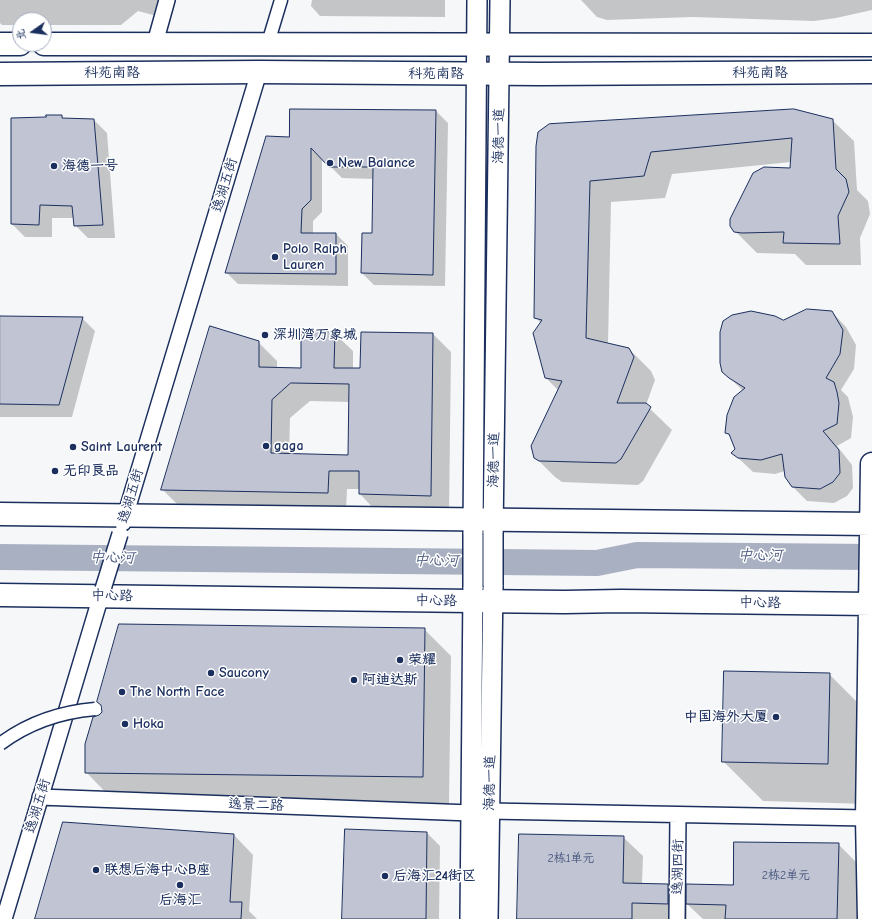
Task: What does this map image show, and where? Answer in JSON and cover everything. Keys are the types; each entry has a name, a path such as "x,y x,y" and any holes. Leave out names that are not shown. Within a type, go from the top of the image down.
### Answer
{"main road":[{"name":"科苑南路","path":"52,44 268,43 872,45"},
{"path":"0,44 12,44"},
{"path":"308,44 308,73"},
{"name":"科苑南路","path":"0,74 259,72 500,74 872,72"},
{"path":"869,919 870,893 867,818 872,464"},
{"path":"0,514 123,525 872,528"},
{"name":"中心路","path":"0,595 102,593 482,594 621,601 871,600"}],"street":[{"path":"155,43 167,0"},
{"path":"268,43 281,0"},
{"name":"海德一道","path":"477,0 483,527"},
{"name":"海德一道","path":"488,919 480,812 482,594 483,527 500,74 500,0"},
{"name":"逸湖五街","path":"4,919 259,72"},
{"path":"0,744 14,734 46,719 78,711 95,709"},
{"name":"逸景二路","path":"40,797 480,812 867,818"},
{"name":"海德一道","path":"470,919 480,812"},
{"name":"逸湖四街","path":"677,919 678,815"}],"building":[{"path":"290,109 436,110 433,275 361,273 362,233 372,233 373,167 329,167 311,148 311,200 302,209 301,233 336,233 336,274 225,273 266,136 289,137"},
{"path":"794,109 833,119 836,169 846,179 849,192 838,216 840,244 783,243 784,232 742,233 734,232 730,226 730,219 753,173 764,167 790,168 792,138 651,152 644,176 590,181 586,338 629,348 634,357 617,403 646,403 651,407 621,459 616,463 539,461 534,458 531,446 562,381 545,378 533,333 542,320 534,318 536,146 538,132 549,124"},
{"name":"海德一号","path":"46,115 62,115 62,118 94,119 103,225 74,226 72,206 40,205 39,225 11,224 11,118 46,117"},
{"path":"807,309 832,311 843,330 840,354 826,378 834,382 837,392 839,403 837,424 823,431 839,450 840,473 833,482 820,489 792,487 785,477 782,454 761,460 738,458 731,453 735,449 729,434 725,433 727,415 734,397 745,388 722,372 720,363 720,332 723,321 732,315 751,311 775,316 783,320"},
{"path":"0,316 83,317 59,405 0,404"},
{"path":"210,326 259,341 259,367 301,368 301,331 335,332 334,368 360,368 361,332 433,333 431,496 359,494 359,471 329,471 328,493 161,490","holes":["291,383 349,384 348,455 271,453 272,400"]},
{"path":"119,624 425,628 423,777 85,773 85,744 93,717 102,712 101,705 97,702"},
{"name":"中国海外大厦","path":"724,671 830,673 828,764 722,762"},
{"path":"63,822 234,834 230,902 242,902 241,919 35,919"},
{"name":"后海汇24街区","path":"345,829 427,832 426,919 342,919"},
{"path":"519,834 624,836 623,883 668,884 668,904 632,903 632,919 517,919"},
{"path":"734,842 839,843 837,919 725,919 726,905 686,904 686,884 733,885"}],"waterway":[{"name":"中心河","path":"0,557 597,563 637,555 872,557"}],"place":[{"name":"New Balance","path":"330,163"},
{"name":"海德一号","path":"54,166"},
{"name":"Polo Ralph Lauren","path":"275,257"},
{"name":"深圳湾万象城","path":"265,335"},
{"name":"gaga","path":"266,446"},
{"name":"Saint Laurent","path":"73,447"},
{"name":"无印良品","path":"55,471"},
{"name":"荣耀","path":"400,660"},
{"name":"Saucony","path":"211,673"},
{"name":"阿迪达斯","path":"354,680"},
{"name":"The North Face","path":"122,692"},
{"name":"中国海外大厦","path":"776,717"},
{"name":"Hoka","path":"125,724"},
{"name":"联想后海中心B座","path":"96,870"},
{"name":"后海汇24街区","path":"385,876"},
{"name":"后海汇","path":"180,885"}]}
